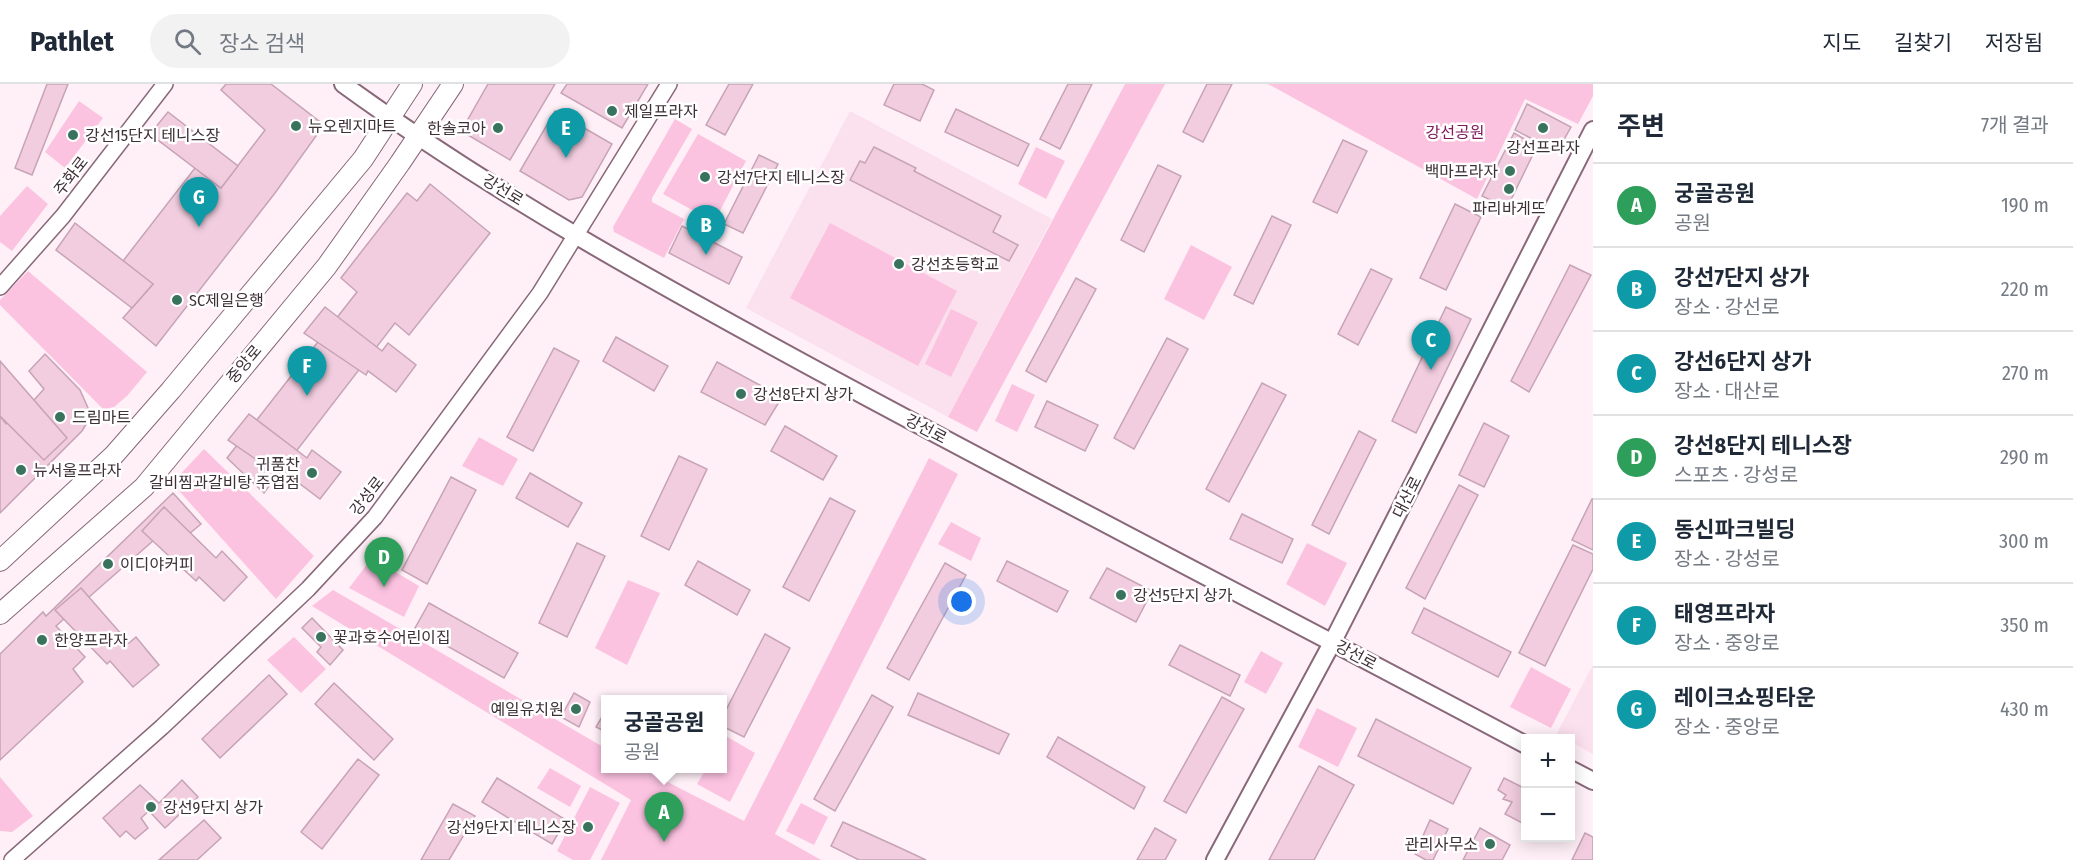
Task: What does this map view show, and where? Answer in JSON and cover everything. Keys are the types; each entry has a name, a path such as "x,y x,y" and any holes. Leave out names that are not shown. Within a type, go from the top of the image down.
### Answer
{"main road":[{"name":"강선로","path":"343,84 390,118 577,236 726,321 955,445 1521,742"},
{"path":"0,561 121,447 171,390 356,168 412,84"},
{"name":"중앙로","path":"0,614 144,487 327,266 453,84"},
{"name":"대산로","path":"1215,860 1332,643 1593,130"},
{"path":"1575,772 1593,781"}],"street":[{"name":"주화로","path":"0,288 63,216 165,84"},
{"name":"강성로","path":"12,860 162,728 308,589 375,517 540,293 669,84"}],"shaded area":[{"name":"강선초등학교","path":"850,111 1052,219 948,417 746,308"},
{"path":"1593,665 1593,754 1575,744 1575,734 1557,734"}],"green space":[{"path":"1125,84 1165,84 977,432 948,417"},
{"name":"강선공원","path":"1268,84 1593,84 1593,96 1578,124 1525,99 1477,199"},
{"name":"강선15단지 테니스장","path":"79,101 103,118 65,168 45,152"},
{"path":"675,119 692,129 652,198 652,202 684,219 664,258 614,232 613,227"},
{"name":"강선7단지 테니스장","path":"698,134 746,161 714,222 663,194"},
{"path":"1036,147 1065,161 1046,199 1018,184"},
{"path":"27,186 48,204 12,251 0,242 0,216"},
{"path":"830,223 957,291 918,366 790,298"},
{"path":"1191,245 1232,267 1204,320 1164,299"},
{"path":"28,271 147,372 127,396 107,413 0,305 0,300"},
{"path":"951,309 978,322 951,377 925,364"},
{"path":"1012,384 1035,395 1017,432 995,421"},
{"path":"479,437 518,459 503,486 462,466"},
{"path":"204,449 314,556 276,599 172,483"},
{"path":"929,458 958,474 775,834 821,860 601,860 631,800 312,606 333,590 601,746 601,773 650,773 744,821"},
{"path":"951,522 981,538 971,561 938,544"},
{"path":"1307,543 1347,563 1325,606 1286,584"},
{"path":"372,558 419,586 404,617 349,588"},
{"path":"628,580 660,593 627,665 595,648"},
{"path":"294,637 326,669 301,693 267,660"},
{"path":"1261,651 1283,663 1266,694 1244,682"},
{"path":"1531,667 1571,689 1551,728 1510,707"},
{"path":"1317,708 1357,728 1338,767 1298,747"},
{"path":"727,737 755,753 730,802 697,784 704,773 727,773"},
{"path":"550,768 581,786 570,807 537,788"},
{"path":"0,777 33,816 12,832 0,831"},
{"name":"강선9단지 테니스장","path":"590,787 620,803 590,860 573,860 557,851"},
{"path":"801,803 828,817 814,845 786,831"}],"building":[{"path":"47,84 68,84 32,175 15,168"},
{"path":"226,84 271,84 324,125 275,193 156,346 123,318 153,284 123,261 195,168 221,188 265,130 221,90"},
{"name":"한솔코아","path":"488,84 555,84 510,160 468,135 467,121"},
{"name":"제일프라자","path":"567,84 648,84 622,128 561,93"},
{"path":"729,84 753,84 725,135 706,125"},
{"path":"894,84 922,84 934,90 920,121 884,105"},
{"path":"1068,84 1092,84 1060,149 1040,139"},
{"path":"1207,84 1232,84 1203,142 1183,132"},
{"name":"강선프라자","path":"1527,104 1571,127 1557,152 1515,130"},
{"path":"956,109 1029,144 1018,166 945,132"},
{"path":"555,111 612,144 582,197 569,200 520,171"},
{"path":"168,112 238,166 221,188 150,134"},
{"name":"백마프라자","path":"1514,133 1537,146 1507,208 1482,196"},
{"path":"1343,140 1367,151 1337,213 1313,202"},
{"path":"874,147 916,168 914,171 1001,216 993,232 1018,245 1009,261 850,180 860,161 865,163"},
{"path":"759,155 778,164 743,233 724,224"},
{"path":"1158,165 1181,176 1144,252 1121,240"},
{"path":"430,184 490,233 409,335 395,323 264,493 227,458 357,292 341,278 407,193 417,201"},
{"path":"1455,204 1481,217 1446,290 1420,278"},
{"path":"1272,216 1291,225 1253,304 1234,295"},
{"path":"75,223 153,284 132,308 56,250"},
{"path":"682,226 742,257 729,284 669,253"},
{"path":"1570,265 1591,275 1529,392 1511,381"},
{"path":"1371,269 1392,279 1358,345 1338,334"},
{"path":"1076,278 1096,289 1046,382 1026,371"},
{"path":"325,307 382,351 388,343 416,365 396,392 368,371 366,375 304,333"},
{"path":"1446,307 1471,319 1416,433 1392,421"},
{"path":"616,337 668,366 654,391 603,361"},
{"path":"1167,338 1188,349 1134,449 1114,438"},
{"path":"554,348 579,361 533,451 507,437"},
{"name":"뉴서울프라자","path":"45,354 80,390 88,408 88,421 82,431 0,513 0,416 6,424 44,389 29,371"},
{"path":"0,361 67,438 44,460 0,416"},
{"name":"강선8단지 상가","path":"717,362 782,397 765,425 701,392"},
{"path":"1262,383 1286,395 1229,502 1206,489"},
{"path":"1047,401 1098,425 1085,451 1035,427"},
{"path":"249,414 307,458 312,450 341,472 320,499 292,478 290,483 228,440"},
{"path":"1484,423 1509,436 1484,487 1459,475"},
{"path":"785,426 837,456 823,480 771,451"},
{"path":"1359,431 1376,440 1329,534 1312,525"},
{"path":"679,456 707,469 669,550 641,536"},
{"path":"530,473 582,503 568,527 516,498"},
{"path":"451,477 476,490 427,584 402,570"},
{"path":"1459,485 1478,495 1425,599 1406,588"},
{"name":"한양프라자","path":"173,493 201,524 183,539 170,526 56,626 85,657 73,669 83,682 0,760 0,654 43,612 46,616"},
{"path":"830,498 855,511 809,601 783,587"},
{"path":"1593,499 1593,550 1572,540"},
{"path":"164,507 216,558 222,551 247,577 224,601 199,577 196,581 142,531"},
{"path":"1242,514 1293,539 1282,563 1230,539"},
{"path":"577,543 605,556 567,637 539,623"},
{"path":"1573,545 1593,554 1593,569 1545,666 1519,653"},
{"path":"698,561 750,590 737,615 685,585"},
{"path":"1007,561 1068,591 1057,612 997,581"},
{"path":"945,563 966,575 909,680 887,668"},
{"name":"강선5단지 상가","path":"1107,568 1152,591 1136,622 1090,598"},
{"path":"81,588 129,643 136,637 159,665 133,687 110,661 107,664 55,610"},
{"path":"429,603 518,653 504,678 415,628"},
{"path":"1424,608 1511,652 1498,677 1412,633"},
{"name":"꽃과호수어린이집","path":"312,618 343,650 330,665 317,652 321,647 302,628"},
{"path":"765,634 790,648 744,737 727,728 727,708"},
{"path":"1180,645 1240,675 1230,696 1169,665"},
{"path":"269,675 287,694 220,758 202,739"},
{"path":"334,683 393,739 374,760 315,704"},
{"name":"예일유치원","path":"574,693 590,702 579,727 561,717"},
{"path":"918,693 1009,734 999,754 908,715"},
{"path":"872,695 893,707 835,811 814,799"},
{"path":"1222,697 1244,709 1186,813 1164,801"},
{"path":"601,718 601,730 596,727"},
{"path":"1376,719 1471,768 1453,804 1358,756"},
{"path":"1058,737 1145,787 1134,809 1047,757"},
{"path":"358,759 379,775 322,849 301,832"},
{"path":"1319,766 1354,785 1314,860 1269,860"},
{"path":"497,778 566,820 552,844 482,802"},
{"path":"1504,778 1521,786 1521,822 1505,814 1512,802 1503,799 1506,795 1498,790"},
{"name":"강선9단지 상가","path":"182,780 198,797 165,828 149,811 141,818 148,828 135,839 126,831 120,837 103,818 140,785 159,803"},
{"path":"453,804 475,816 449,860 421,860"},
{"path":"204,820 221,838 197,860 159,860"},
{"path":"1430,820 1448,829 1433,860 1426,860 1415,854"},
{"path":"843,822 926,860 859,860 831,846"},
{"path":"1155,828 1176,840 1165,860 1137,860"},
{"name":"관리사무소","path":"1480,828 1510,845 1502,860 1463,860"},
{"path":"1585,833 1593,837 1593,860 1572,860"}],"place":[{"name":"제일프라자","path":"612,111"},
{"name":"뉴오렌지마트","path":"296,126"},
{"name":"한솔코아","path":"498,128"},
{"name":"강선프라자","path":"1543,128"},
{"name":"강선15단지 테니스장","path":"73,135"},
{"name":"동신파크빌딩","path":"566,158"},
{"name":"백마프라자","path":"1510,171"},
{"name":"강선7단지 테니스장","path":"705,177"},
{"name":"파리바게뜨","path":"1509,189"},
{"name":"레이크쇼핑타운","path":"199,227"},
{"name":"강선7단지 상가","path":"706,255"},
{"name":"강선초등학교","path":"899,264"},
{"name":"SC제일은행","path":"177,300"},
{"name":"강선6단지 상가","path":"1431,370"},
{"name":"강선8단지 상가","path":"741,394"},
{"name":"태영프라자","path":"307,396"},
{"name":"드림마트","path":"60,417"},
{"name":"뉴서울프라자","path":"21,470"},
{"name":"귀품찬 갈비찜과갈비탕 주엽점","path":"312,473"},
{"name":"이디야커피","path":"108,564"},
{"name":"강선8단지 테니스장","path":"384,587"},
{"name":"강선5단지 상가","path":"1121,595"},
{"name":"꽃과호수어린이집","path":"321,637"},
{"name":"한양프라자","path":"42,640"},
{"name":"예일유치원","path":"576,709"},
{"name":"강선9단지 상가","path":"151,807"},
{"name":"강선9단지 테니스장","path":"588,827"},
{"name":"궁골공원","path":"664,842"},
{"name":"관리사무소","path":"1490,844"}]}
